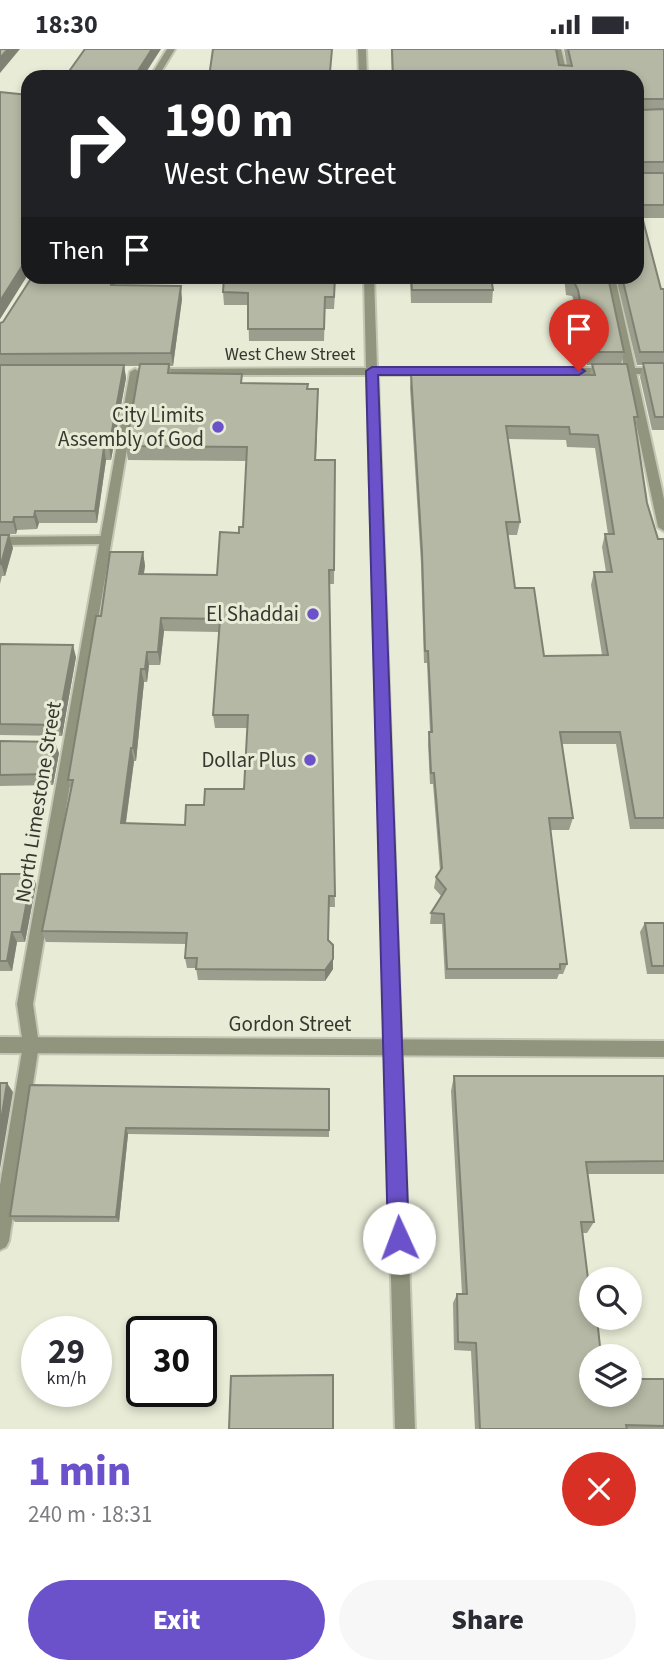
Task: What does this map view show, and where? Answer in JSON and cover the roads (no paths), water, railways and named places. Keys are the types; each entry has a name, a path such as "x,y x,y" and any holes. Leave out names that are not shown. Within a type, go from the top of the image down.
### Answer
{"street":[{"path":"158,70 171,49"},
{"path":"362,49 363,70"},
{"path":"557,49 562,70"},
{"path":"369,284 405,1429"},
{"path":"612,284 664,527"},
{"name":"West Chew Street","path":"128,372 664,371"},
{"name":"North Limestone Street","path":"0,1241 30,1045 25,1004 61,745 104,540 128,372"},
{"path":"0,541 104,540"},
{"name":"Gordon Street","path":"0,1045 664,1049"}],"place":[{"name":"City Limits Assembly of God","path":"218,427"},
{"name":"El Shaddai","path":"313,614"},
{"name":"Dollar Plus","path":"310,760"}]}
